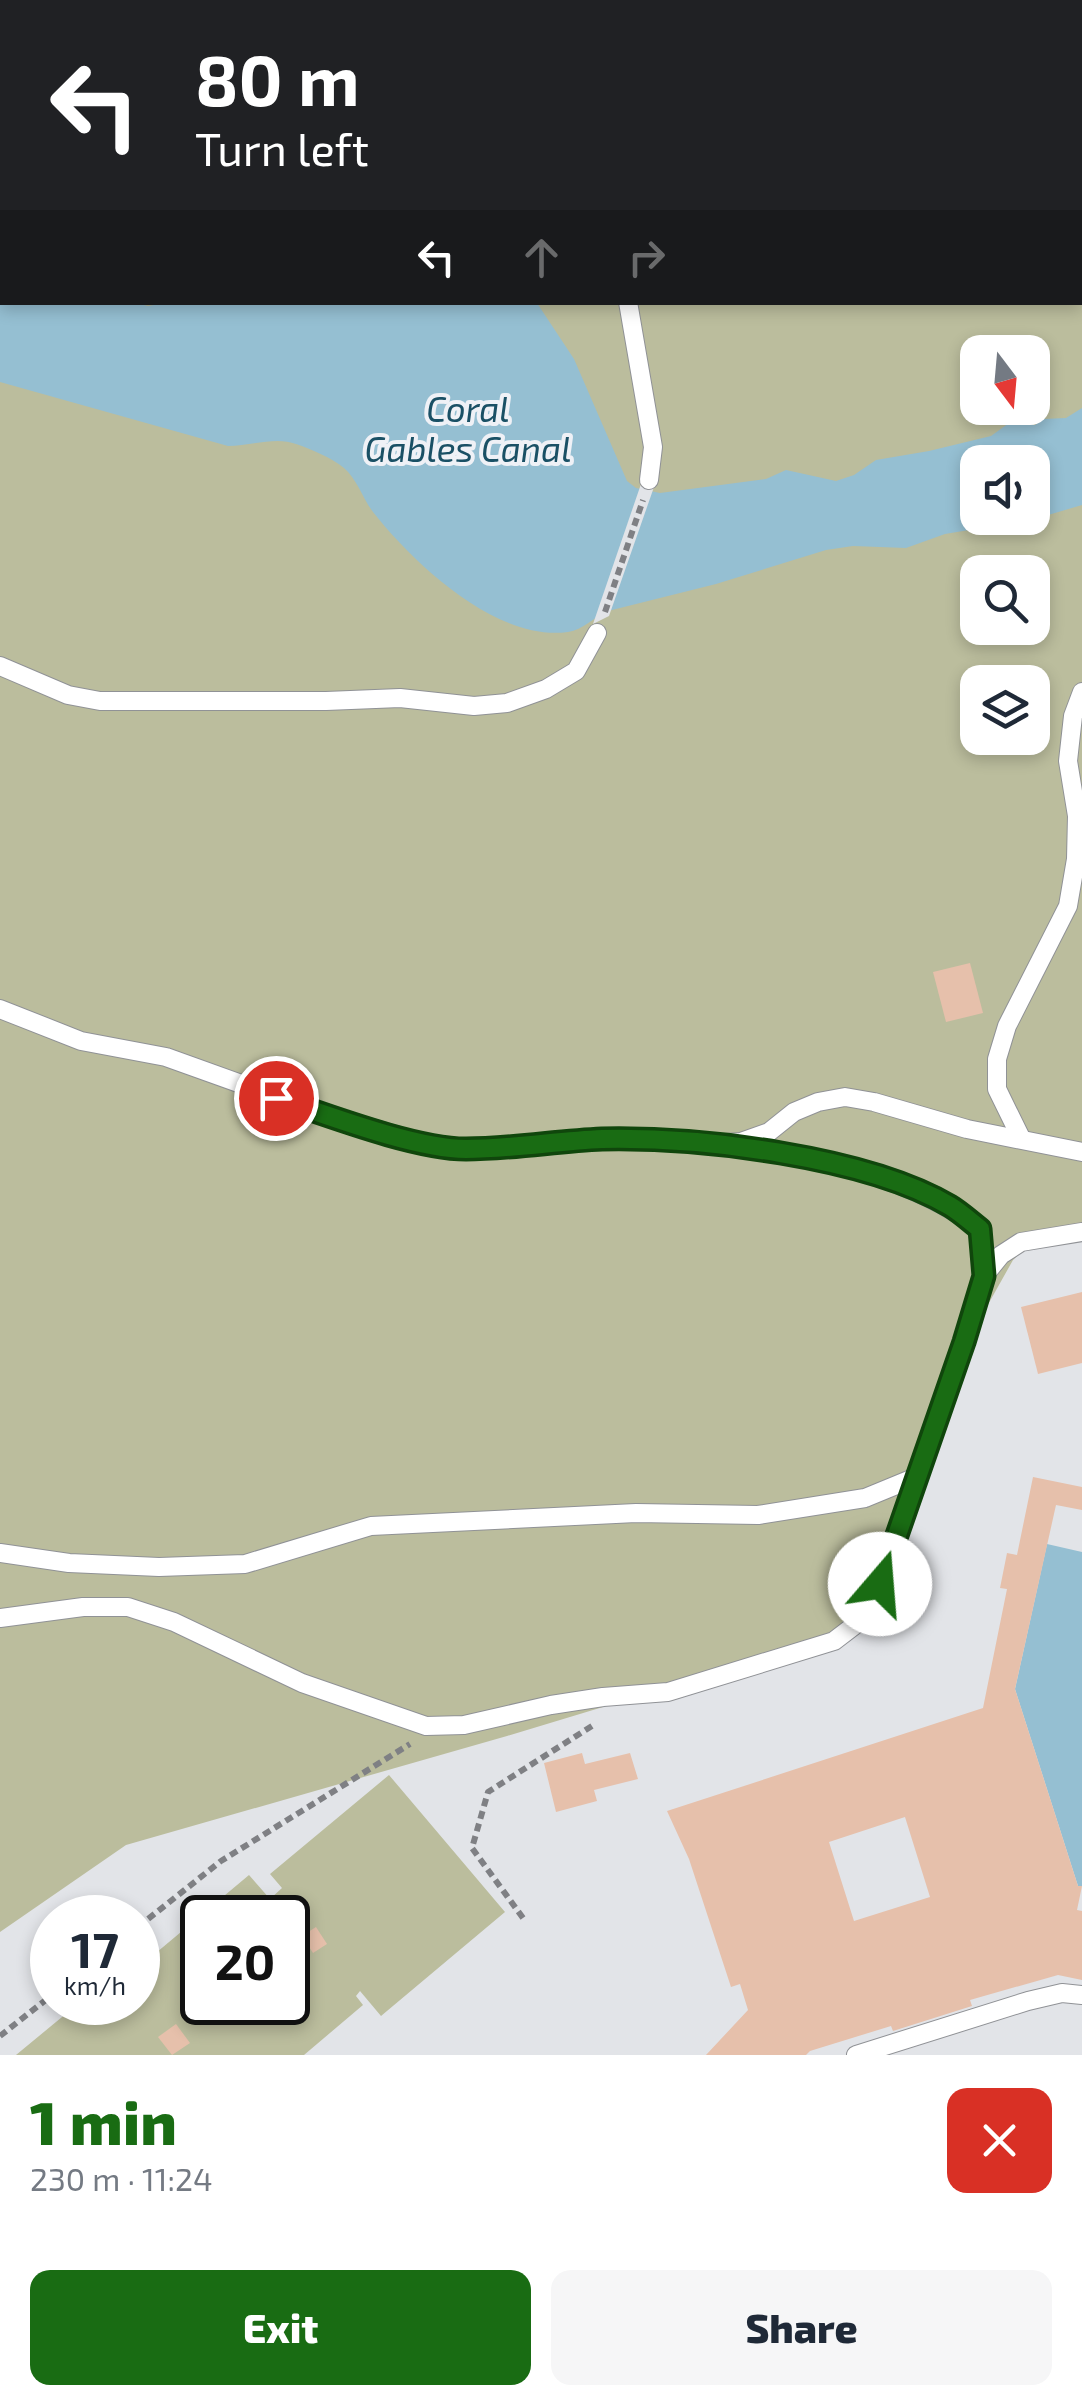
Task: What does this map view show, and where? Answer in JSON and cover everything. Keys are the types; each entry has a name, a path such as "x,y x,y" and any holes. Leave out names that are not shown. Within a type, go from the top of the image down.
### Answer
{"lane":[{"path":"629,305 648,404 653,448 650,480"},
{"path":"0,666 68,696 100,701 400,698 474,706 508,703 546,689 576,671 597,633"},
{"path":"1021,1138 997,1089 997,1059 1007,1026 1068,906 1076,859 1076,830 1068,760 1073,716 1082,692"},
{"path":"0,1008 81,1041 166,1057 325,1114 430,1144 465,1149 606,1139 741,1142 768,1132 794,1112 845,1097 967,1130 1082,1152"},
{"path":"712,1144 839,1166 899,1183 950,1206 980,1229 984,1276"},
{"path":"0,1618 83,1607 128,1607 174,1622 302,1683 426,1726 464,1724 568,1702 668,1692 834,1641 868,1615 984,1276 1000,1255 1021,1242 1082,1232"},
{"path":"0,1552 69,1563 159,1568 245,1564 372,1526 636,1513 758,1515 865,1498 916,1476"},
{"path":"856,2055 1028,2000 1062,1993 1082,1995"}],"path":[{"path":"597,633 650,480"},
{"path":"524,1918 472,1848 488,1792 596,1724"},
{"path":"160,1909 220,1861 436,1726"},
{"path":"0,2036 30,2012"}],"green space":[{"path":"0,305 1082,305 1082,1239 1027,1247 1013,1260 981,1317 877,1624 126,1845 54,1895 30,1895 30,1911 0,1932"},
{"path":"389,1775 505,1912 381,2016 360,1991 356,1996 363,2005 304,2055 16,2055 52,2025 160,2025 160,1950 180,1933 180,2025 310,2025 310,1895 274,1895 282,1888 270,1874"},
{"path":"249,1875 266,1895 225,1895"}],"water":[{"name":"Coral Gables Canal","path":"0,305 538,305 574,359 627,481 636,488 660,493 766,479 786,470 836,481 854,475 876,460 991,436 1006,425 1050,425 1050,419 1066,418 1082,408 1082,505 1050,514 1050,445 960,445 960,532 906,548 853,546 826,550 716,584 608,611 573,631 541,632 513,625 459,595 390,532 339,464 296,444 280,441 228,446 0,382"},
{"path":"1047,1544 1082,1552 1082,1886 1078,1886 1015,1689"}],"pier":[{"path":"641,484 654,487 609,616 593,624"}],"building":[{"path":"970,963 983,1013 946,1022 933,972"},
{"path":"1082,1292 1082,1363 1038,1374 1021,1307"},
{"path":"1033,1477 1082,1487 1082,1510 1056,1505 1015,1689 1078,1886 1082,1886 1077,1910 1082,1911 1082,1980 1058,1975 970,2000 972,2006 893,2031 891,2026 806,2055 706,2055 748,2010 740,1984 731,1987 689,1859 667,1811 983,1708 1007,1589 1000,1588 1007,1553 1017,1555","holes":["905,1817 930,1897 854,1921 829,1842"]},
{"path":"582,1753 585,1764 630,1753 638,1779 594,1790 597,1801 556,1812 544,1763"},
{"path":"316,1927 327,1944 313,1953 310,1948 310,1931"},
{"path":"176,2024 190,2043 172,2055 158,2037"}],"route":[{"path":"276,1098 430,1144 465,1149 606,1139 712,1144 773,1152 899,1183 950,1206 980,1229 984,1276 880,1584"}]}
